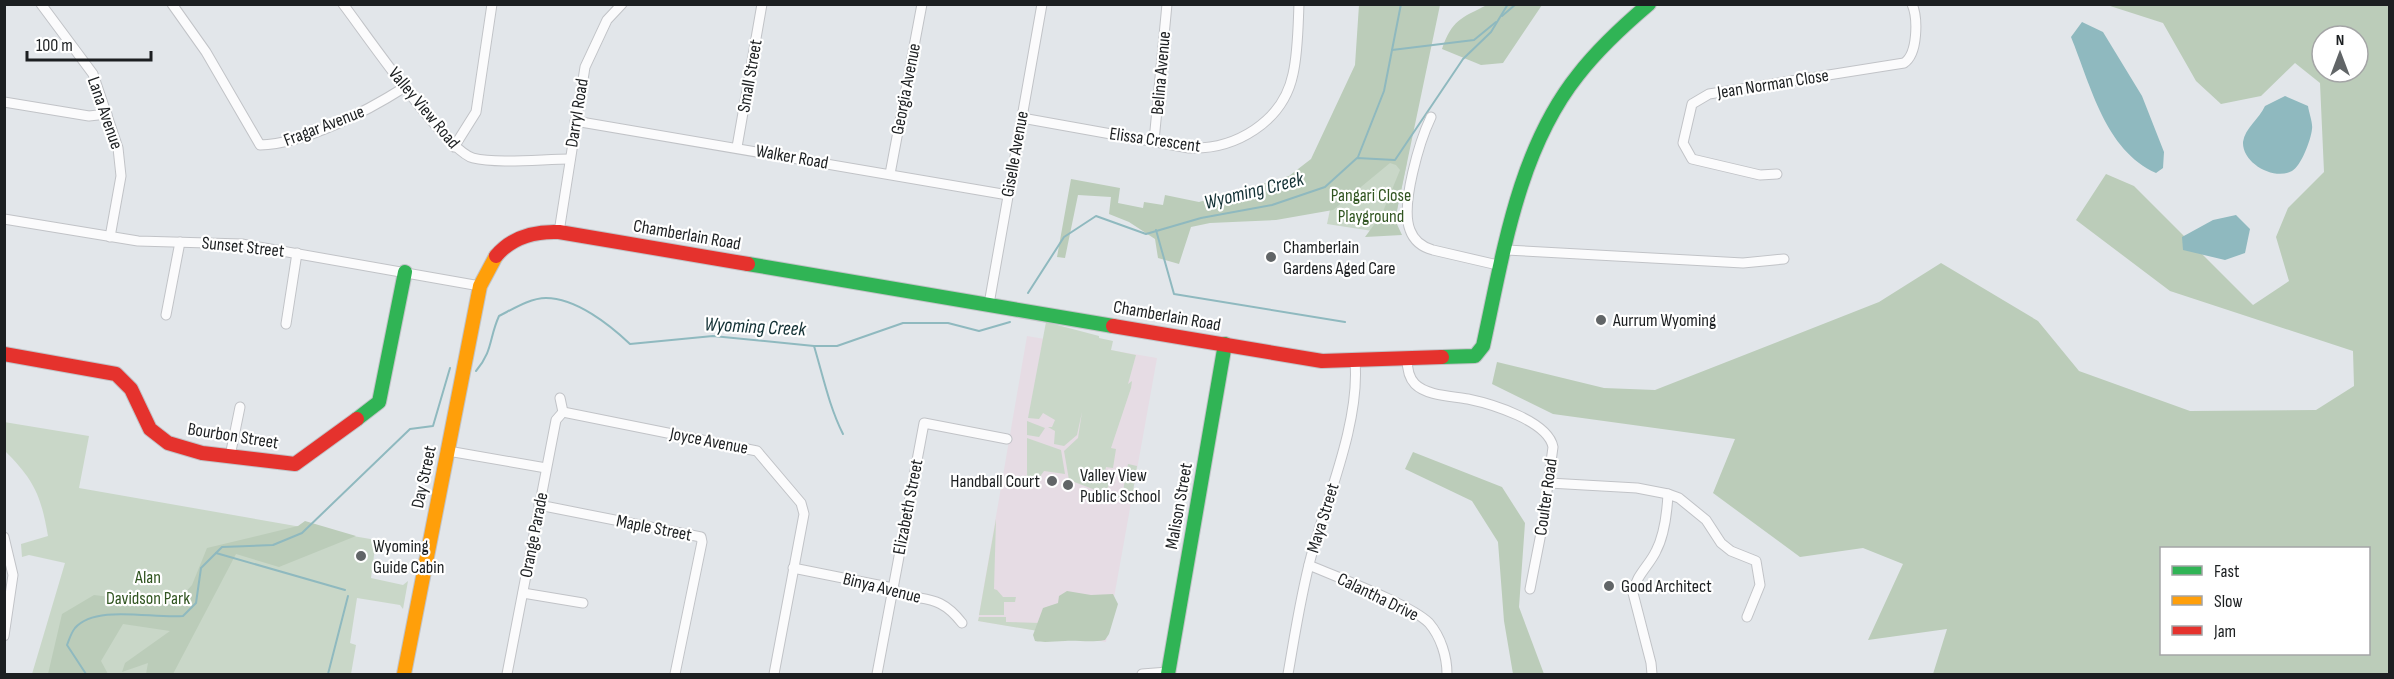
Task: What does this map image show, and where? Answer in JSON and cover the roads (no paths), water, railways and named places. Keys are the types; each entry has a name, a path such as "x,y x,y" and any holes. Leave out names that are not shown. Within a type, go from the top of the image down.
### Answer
{"street":[{"name":"Lana Avenue","path":"41,4 93,74 107,114 122,165 110,237"},
{"name":"Fragar Avenue","path":"171,4 206,52 260,145 278,144 368,111 405,87"},
{"name":"Valley View Road","path":"343,4 405,87 454,147 464,154 481,159 570,159"},
{"path":"454,147 476,112 492,4"},
{"name":"Darryl Road","path":"559,232 575,121 590,53 607,20 622,4"},
{"name":"Small Street","path":"737,147 762,4"},
{"name":"Georgia Avenue","path":"890,174 922,4"},
{"name":"Giselle Avenue","path":"989,304 1042,4"},
{"name":"Belina Avenue","path":"1154,141 1167,4"},
{"name":"Elissa Crescent","path":"1022,118 1189,148 1219,146 1236,141 1265,121 1281,103 1293,75 1299,4"},
{"name":"Chamberlain Road","path":"480,286 492,258 507,245 532,232 559,232 1322,361 1355,362 1479,354 1483,346 1531,159 1556,106 1592,56 1620,28 1649,4"},
{"name":"Jean Norman Close","path":"1777,174 1760,175 1692,159 1683,143 1692,104 1709,94 1904,63 1910,59 1914,49 1915,15 1912,4"},
{"path":"4,102 89,116 107,114"},
{"path":"1431,117 1425,130 1408,204 1407,220 1413,236 1424,247 1502,266"},
{"name":"Walker Road","path":"575,121 1008,195"},
{"name":"Sunset Street","path":"4,219 110,237 242,244 480,286"},
{"path":"166,315 180,242"},
{"path":"1506,250 1743,263 1784,259"},
{"path":"286,324 297,253"},
{"name":"Bourbon Street","path":"4,354 116,374 129,382 154,434 190,450 295,464 379,402 405,272"},
{"name":"Day Street","path":"404,675 480,286"},
{"name":"Malison Street","path":"1168,673 1225,344"},
{"name":"Coulter Road","path":"1407,358 1409,375 1420,388 1490,405 1547,432 1553,447 1530,590"},
{"name":"Maya Street","path":"1288,675 1309,565 1340,463 1355,388 1355,362"},
{"path":"560,398 563,412"},
{"path":"230,456 240,408"},
{"name":"Orange Parade","path":"507,675 556,420 563,412"},
{"name":"Joyce Avenue","path":"563,412 757,451 803,508 774,675"},
{"name":"Elizabeth Street","path":"876,675 924,423 1007,439"},
{"path":"448,450 546,468"},
{"path":"1549,483 1637,488 1678,498 1706,520 1721,543 1731,551 1756,561 1760,585 1747,616"},
{"path":"1652,674 1652,663 1633,593 1635,583 1657,551 1668,494"},
{"name":"Maple Street","path":"539,506 701,537 702,542 675,675"},
{"path":"4,537 13,575 8,591 4,636"},
{"name":"Calantha Drive","path":"1309,565 1409,610 1428,622 1442,645 1447,675"},
{"name":"Binya Avenue","path":"793,568 943,603 962,623"},
{"path":"523,593 584,603"},
{"path":"1142,675 1168,673"}],"water":[{"path":"2082,22 2103,32 2142,96 2164,152 2163,168 2156,173 2139,163 2124,149 2102,115 2071,37"},
{"path":"2285,96 2308,106 2312,129 2310,140 2299,164 2292,171 2277,174 2268,172 2253,163 2244,150 2243,142 2246,132 2265,106"},
{"path":"2236,215 2250,229 2245,253 2225,260 2183,250 2182,237 2213,220"}],"waterway":[{"path":"1358,157 1384,91 1401,4"},
{"name":"Wyoming Creek","path":"1028,293 1064,237 1096,216 1146,234 1201,218 1272,205 1325,187 1357,158 1395,160 1463,59 1491,32 1508,4"},
{"name":"Wyoming Creek","path":"1502,16 1516,4"},
{"path":"1392,50 1474,40 1496,22"},
{"path":"1156,230 1174,294 1345,322"},
{"name":"Wyoming Creek","path":"476,371 488,351 499,316 540,298 557,299 592,314 630,344 713,336 814,346 837,346 903,323 948,323 979,331 1010,322"},
{"path":"814,346 830,402 843,434"},
{"name":"Wyoming Creek","path":"86,674 67,645 75,628 84,621 110,614 183,616 196,603 201,568 222,547 273,545 302,533 410,429 433,426 450,368"},
{"path":"216,553 345,590"},
{"path":"328,674 348,596"}],"place":[{"name":"Chamberlain Gardens Aged Care","path":"1271,257"},
{"name":"Aurrum Wyoming","path":"1601,320"},
{"name":"Handball Court","path":"1052,481"},
{"name":"Valley View Public School","path":"1068,485"},
{"name":"Wyoming Guide Cabin","path":"361,556"},
{"name":"Good Architect","path":"1609,586"}],"park label":[{"name":"Pangari Close Playground","path":"1371,205"},
{"name":"Alan Davidson Park","path":"148,587"}]}
